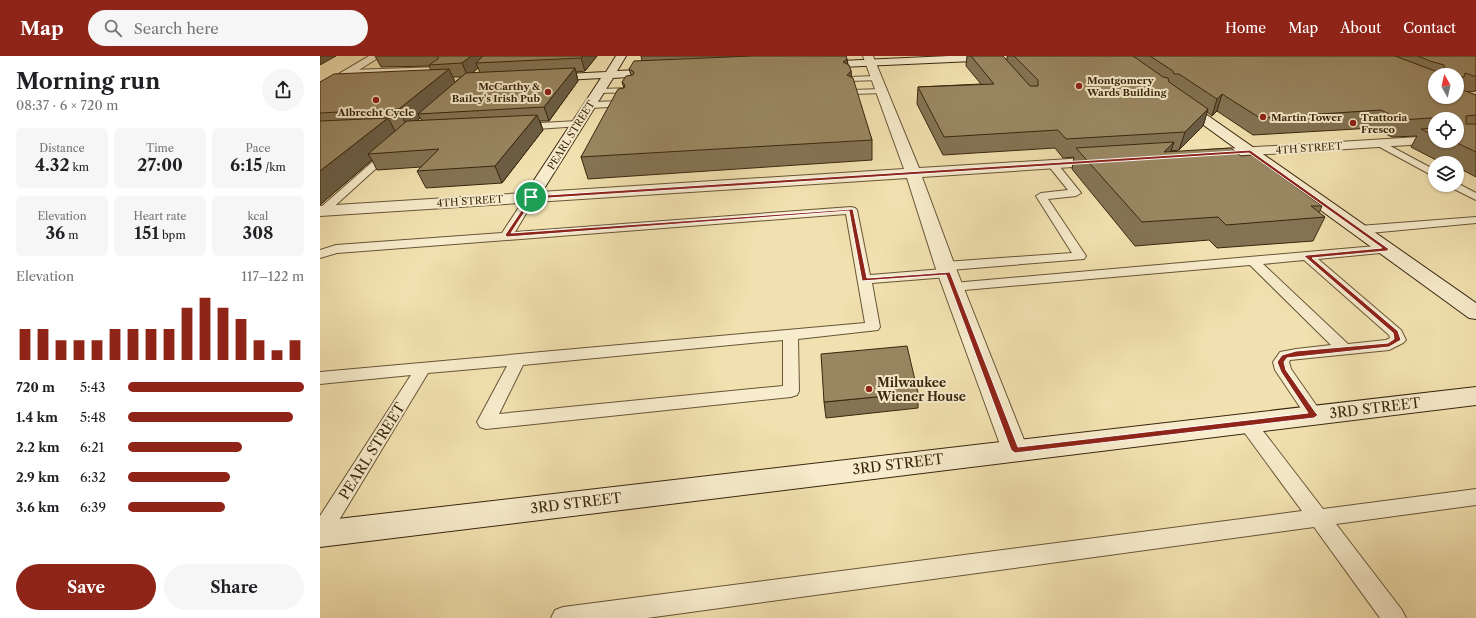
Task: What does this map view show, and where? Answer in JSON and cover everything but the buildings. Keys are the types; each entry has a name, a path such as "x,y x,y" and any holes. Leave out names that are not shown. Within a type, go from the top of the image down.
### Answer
{"main road":[{"path":"321,89 376,56"},
{"name":"PEARL STREET","path":"531,197 621,56"},
{"path":"808,66 869,59 1000,58 1018,56"},
{"path":"869,59 913,173 949,275 1015,450"},
{"path":"537,78 674,72"},
{"path":"425,81 445,82"},
{"path":"321,89 345,87"},
{"path":"1170,94 1476,313"},
{"name":"4TH STREET","path":"1192,155 1428,140"},
{"name":"4TH STREET","path":"322,210 1114,160"},
{"name":"3RD STREET","path":"320,534 1476,396"}],"lane":[{"path":"349,72 440,69 425,81"},
{"path":"849,79 876,78"},
{"path":"599,92 633,90"},
{"path":"853,92 885,99"},
{"path":"590,105 625,104"},
{"path":"514,127 578,124"},
{"path":"1379,143 1428,170"},
{"path":"322,210 393,148"},
{"path":"949,275 1080,256 1041,196 1076,193 1052,164"},
{"path":"1464,190 1476,197"},
{"name":"PEARL STREET","path":"507,235 531,197"},
{"path":"320,254 336,248 851,210 873,327 320,378"},
{"path":"1359,230 1476,220"},
{"path":"864,280 1253,261 1387,249"},
{"path":"1307,256 1396,333 1398,340 1389,345 1284,356 1280,362 1283,370 1314,415"},
{"path":"1253,261 1344,349"},
{"path":"516,361 486,422 791,391 790,335"},
{"name":"PEARL STREET","path":"320,534 423,369"},
{"path":"1247,423 1394,618"},
{"path":"563,618 1476,496"}],"place":[{"name":"Montgomery Wards Building","path":"1079,86"},
{"name":"McCarthy & Bailey's Irish Pub","path":"548,92"},
{"name":"Albrecht Cycle","path":"376,100"},
{"name":"Martin Tower","path":"1263,117"},
{"name":"Trattoria Fresco","path":"1353,123"},
{"name":"Milwaukee Wiener House","path":"869,389"}],"route":[{"path":"1250,152 1387,249 1307,256 1396,333 1398,340 1389,345 1284,356 1280,362 1283,370 1314,415 1015,450 948,273 864,280 851,210 507,235 531,197 1250,152"}]}
